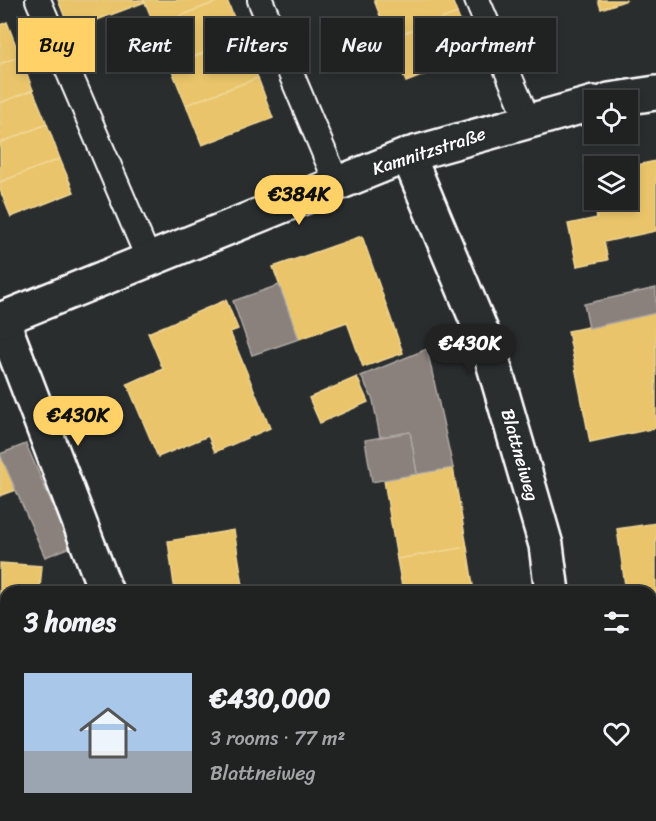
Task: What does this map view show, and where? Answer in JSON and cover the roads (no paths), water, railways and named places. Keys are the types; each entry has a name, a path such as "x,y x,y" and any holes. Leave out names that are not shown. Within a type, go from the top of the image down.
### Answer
{"street":[{"path":"638,96 656,93"},
{"name":"Kamnitzstraße","path":"1,320 408,154 584,106"},
{"name":"Blattneiweg","path":"408,154 490,352 546,545 551,586"},
{"path":"1,320 104,586"}],"lane":[{"path":"38,0 149,260"},
{"path":"260,0 337,183"},
{"path":"477,0 528,120"}]}
